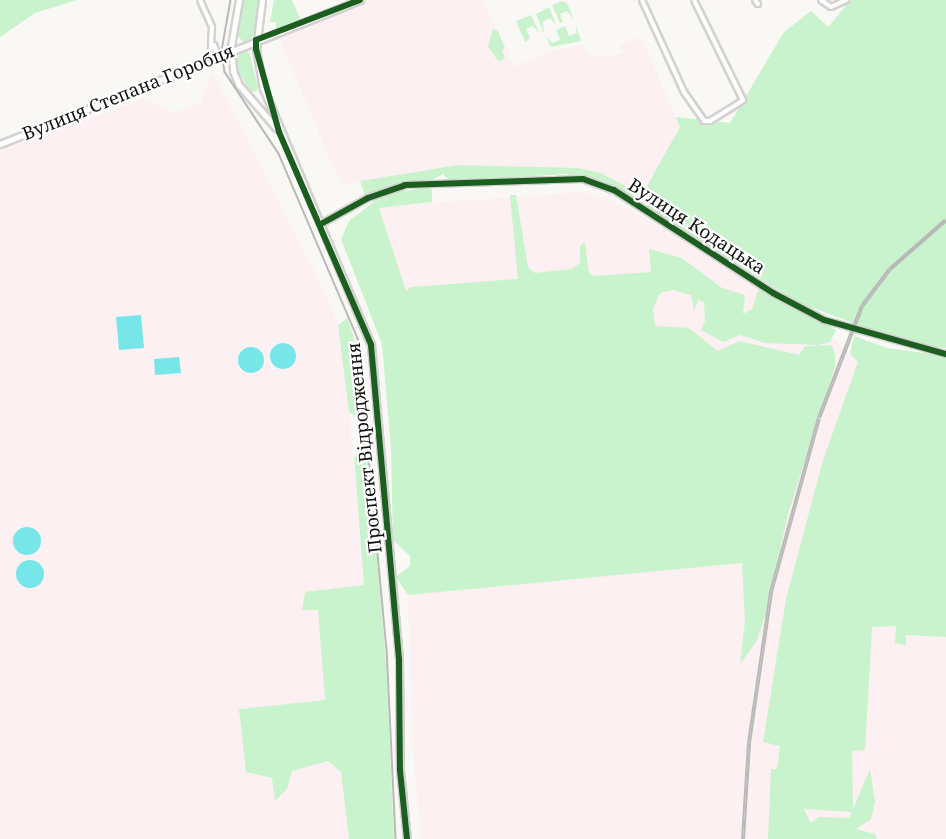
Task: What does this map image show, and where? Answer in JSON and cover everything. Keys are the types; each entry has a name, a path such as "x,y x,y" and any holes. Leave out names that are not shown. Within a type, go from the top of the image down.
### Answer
{"street":[{"path":"200,0 212,27 214,45 219,58"},
{"name":"Проспект Відродження","path":"239,0 230,52 239,85 279,132"},
{"name":"Проспект Відродження","path":"262,0 256,40 263,88 279,132 366,328 374,364 399,660 400,770 407,839"},
{"name":"Вулиця Степана Горобця","path":"0,144 360,0"},
{"path":"642,0 692,106 704,121 710,122 743,100 694,0"},
{"path":"821,0 831,7 846,0"},
{"path":"211,61 209,51 214,45"},
{"name":"Вулиця Кодацька","path":"321,224 368,198 405,185 583,179 614,190 773,293 824,320 946,354"}],"shaded area":[{"path":"370,0 483,0 514,67 547,52 583,45 587,54 609,57 623,53 620,45 641,37 680,127 642,196 601,173 542,167 458,165 341,185 279,38"},
{"path":"212,71 317,276 341,331 365,584 367,839 0,839 0,151 143,99 174,113 201,102"},
{"path":"581,192 610,199 647,219 826,330 858,362 946,371 946,839 421,839 412,739 408,595 431,593 379,207"}],"green space":[{"path":"0,0 77,0 35,13 0,37"},
{"path":"243,0 260,0 253,37 244,42 236,35"},
{"path":"274,0 292,0 300,19 276,29 276,22 270,22"},
{"path":"851,0 946,0 946,348 914,345 799,303 648,207 643,196 639,201 596,179 565,174 466,181 449,180 443,174 432,180 399,183 365,196 360,181 458,165 578,168 601,173 642,195 680,127 676,117 730,123 784,32 811,11 828,27"},
{"path":"562,1 567,3 574,19 567,11 560,14 563,22 560,23 552,5"},
{"path":"549,7 556,25 550,18 543,21 544,33 536,14"},
{"path":"531,15 540,34 533,26 526,29 530,38 525,42 516,21"},
{"path":"575,22 581,41 551,47 545,35 552,43 560,40 556,30 565,26 569,36 577,33"},
{"path":"493,29 498,31 505,48 502,50 505,58 499,62 488,47"},
{"path":"241,50 249,52 258,87 256,92 250,91 239,72 236,56"},
{"path":"426,188 432,190 432,202 379,208 406,291 411,287 518,279 510,195 516,195 528,267 535,273 571,269 580,263 580,246 585,242 589,273 594,276 651,272 649,249 682,258 722,288 745,295 743,314 752,309 759,288 836,330 830,342 818,345 765,343 740,335 723,342 701,330 705,321 704,302 698,300 694,310 691,295 673,290 660,293 653,309 655,326 689,328 718,351 739,341 799,355 805,346 831,345 835,353 835,367 788,514 765,617 756,642 740,664 745,621 742,563 408,595 396,577 410,566 410,556 393,540 391,449 382,344 341,239 349,221 375,201 397,192"},
{"path":"348,318 359,356 365,420 386,661 394,839 349,839 341,772 328,761 292,771 287,789 275,801 272,778 246,772 239,709 325,700 318,610 302,610 305,592 364,585 354,457 361,450 358,417 349,412 338,325"},
{"path":"854,336 887,348 946,356 946,637 906,635 906,645 895,643 896,626 872,627 865,750 852,751 853,809 870,769 875,802 871,819 856,829 875,834 877,839 768,839 771,769 777,769 780,746 763,742 786,599 823,460 858,362 850,354","holes":["804,809 852,812 849,818 819,817 811,823"]}],"water":[{"path":"141,315 144,348 119,350 116,317"},
{"path":"283,343 292,347 296,356 292,365 283,369 274,365 270,356 274,347"},
{"path":"251,347 260,351 264,360 260,369 251,373 242,369 238,360 242,351"},
{"path":"179,357 181,373 155,375 154,359"},
{"path":"27,527 37,531 41,541 37,551 27,555 17,551 13,541 17,531"},
{"path":"30,560 40,564 44,574 40,584 30,588 20,584 16,574 20,564"}],"tram line":[{"path":"231,0 222,51 225,72 279,154 358,338 387,648 396,839"}],"railway":[{"path":"743,839 749,743 771,592 819,418 862,306 890,269 946,220"}],"cycle path":[{"path":"360,0 256,40 256,49 279,132 371,345 399,660 400,770 407,839"},
{"path":"321,224 368,198 405,185 583,179 614,190 773,293 824,320 946,354"}]}
